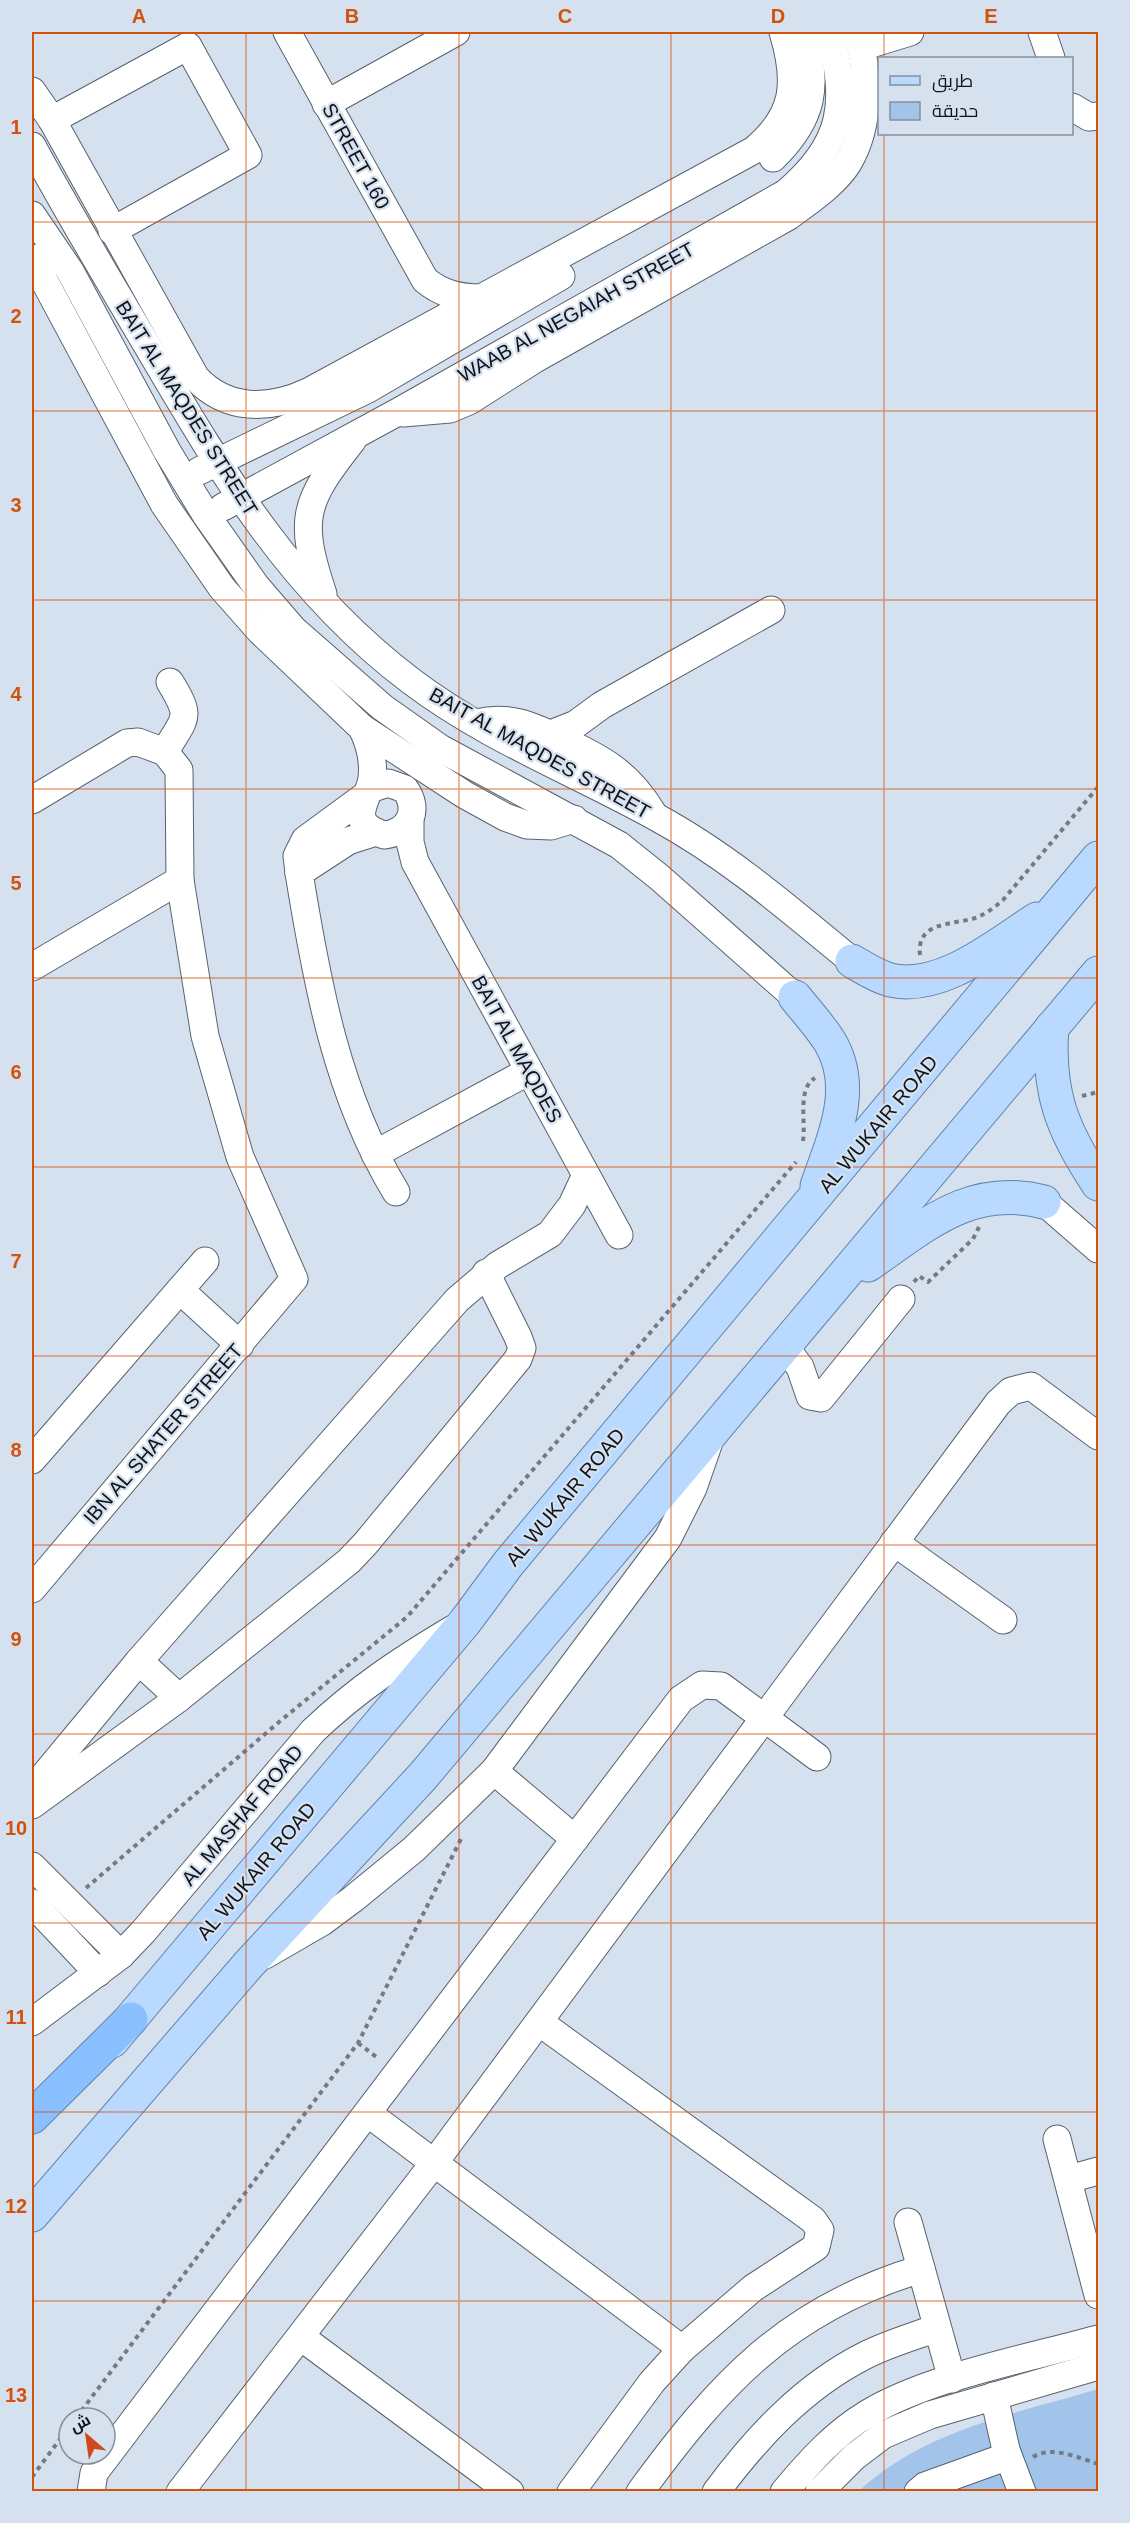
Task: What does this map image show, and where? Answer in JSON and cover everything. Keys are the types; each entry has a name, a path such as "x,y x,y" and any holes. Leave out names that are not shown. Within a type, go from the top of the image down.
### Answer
{"highway":[{"path":"32,2118 131,2019"}],"main road":[{"name":"AL WUKAIR ROAD","path":"32,2135 465,1622 508,1564 811,1205 1098,858"},
{"path":"852,961 892,980 925,981 950,973 1059,906"},
{"path":"32,2215 248,1965 423,1776 713,1428 836,1286 1098,973"},
{"path":"795,997 832,1046 839,1063 843,1087 839,1122 811,1205"},
{"path":"1052,1027 1050,1059 1056,1102 1069,1137 1098,1184"},
{"path":"836,1286 949,1210 977,1200 1011,1196 1044,1202"}],"street":[{"name":"STREET 160","path":"287,32 425,280"},
{"path":"326,104 456,32"},
{"path":"410,338 709,176 765,141 783,117 793,84 783,32"},
{"name":"WAAB AL NEGAIAH STREET","path":"184,479 368,389 426,357 519,299 770,160 804,122 812,95 811,65 804,32"},
{"name":"WAAB AL NEGAIAH STREET","path":"206,515 396,413 751,215 786,193 808,174 826,151 838,122 842,95 840,69 830,32"},
{"path":"396,413 450,408 470,401 535,359 780,221 816,195 848,163 862,124 866,83 859,39 909,32"},
{"path":"1042,32 1051,57"},
{"path":"52,120 188,46 248,155 112,231"},
{"name":"BAIT AL MAQDES STREET","path":"32,91 52,120 196,378 216,394 239,403 260,406 291,400 410,338"},
{"path":"1073,108 1089,117 1098,116"},
{"name":"BAIT AL MAQDES STREET","path":"32,146 59,196 239,498 277,549 328,607 361,640 412,682 476,723 654,816 742,871 852,961"},
{"path":"59,196 71,156"},
{"name":"BAIT AL MAQDES STREET","path":"32,215 70,271 206,515 255,586 315,650 382,707 440,748 502,784 574,819 639,861 795,997"},
{"name":"BAIT AL MAQDES STREET","path":"32,258 158,494 222,588 260,631 352,720 465,795 505,817 527,825 551,826 574,819"},
{"path":"425,280 437,290 451,295 481,298"},
{"path":"410,338 423,310 425,280"},
{"path":"328,607 309,552 309,516 324,476 357,434"},
{"path":"551,734 576,724 602,705 771,610"},
{"path":"315,650 372,758 367,792 361,812 364,821 380,833"},
{"path":"165,752 185,716 185,707 170,682"},
{"path":"598,756 591,735 594,720 602,705"},
{"path":"476,723 489,720 516,720 598,756 630,782 654,816"},
{"path":"32,800 127,743 138,742 165,752 179,770 180,879 32,967"},
{"path":"327,838 348,841 404,829 411,818 413,806 405,789 388,783 367,792 327,838 298,873 317,984 330,1035 375,1154 396,1192"},
{"path":"411,818 442,799 465,795"},
{"name":"BAIT AL MAQDES","path":"411,818 410,842 415,862 619,1235"},
{"name":"BAIT AL MAQDES","path":"380,833 415,862"},
{"name":"IBN AL SHATER STREET","path":"32,1589 294,1279 240,1157 223,1102 205,1036 180,879"},
{"path":"375,1154 529,1071"},
{"path":"32,1790 139,1661 457,1300 486,1273 550,1234 565,1218 586,1175"},
{"path":"1044,1202 1098,1249"},
{"path":"32,1460 205,1261"},
{"path":"32,1806 179,1698 349,1562 519,1359 522,1348 518,1337 486,1273"},
{"path":"180,1290 240,1345"},
{"path":"784,1347 800,1367 810,1396 821,1398 901,1299"},
{"path":"180,2492 434,2163 998,1403 1011,1391 1031,1386 1098,1436"},
{"path":"248,1965 322,1922 353,1899 414,1849 494,1772 668,1538 693,1488 713,1428"},
{"path":"894,1542 1003,1620"},
{"name":"AL MASHAF ROAD","path":"32,2022 121,1955 313,1731 344,1701 382,1671 465,1622"},
{"path":"139,1661 179,1698"},
{"path":"91,2492 94,2473 687,1693 702,1685 721,1686 818,1757"},
{"path":"494,1772 575,1839"},
{"path":"32,1866 121,1955"},
{"path":"32,1903 98,1973"},
{"path":"539,2022 813,2220 820,2230 816,2247 753,2288 682,2349 652,2382 571,2492"},
{"path":"369,2114 682,2349"},
{"path":"1057,2139 1098,2295"},
{"path":"1069,2179 1098,2171"},
{"path":"908,2222 952,2379"},
{"path":"640,2492 714,2398 767,2347 819,2311 848,2296 921,2269"},
{"path":"716,2492 757,2440 824,2380 885,2346 937,2328"},
{"path":"301,2337 510,2492"},
{"path":"784,2492 834,2437 868,2413 919,2390 952,2379 1098,2339"},
{"path":"819,2492 854,2457 883,2435 930,2415 1098,2366"},
{"path":"994,2396 1006,2450 1021,2487"},
{"path":"918,2492 925,2486 992,2464 1000,2459 1006,2450"}],"path":[{"path":"925,981 919,952 921,941 927,932 936,926 973,919 994,908 1098,787"},
{"path":"69,1904 270,1730 407,1617 791,1169"},
{"path":"901,1299 919,1276 928,1282 973,1239 981,1218 977,1200"},
{"path":"85,2406 358,2043 463,1834"},
{"path":"32,2476 57,2443"},
{"path":"1021,2487 1025,2469 1039,2453 1055,2452 1098,2464"}],"green space":[{"path":"1098,2389 1098,2491 858,2492 911,2453 941,2439 1003,2416"}]}
